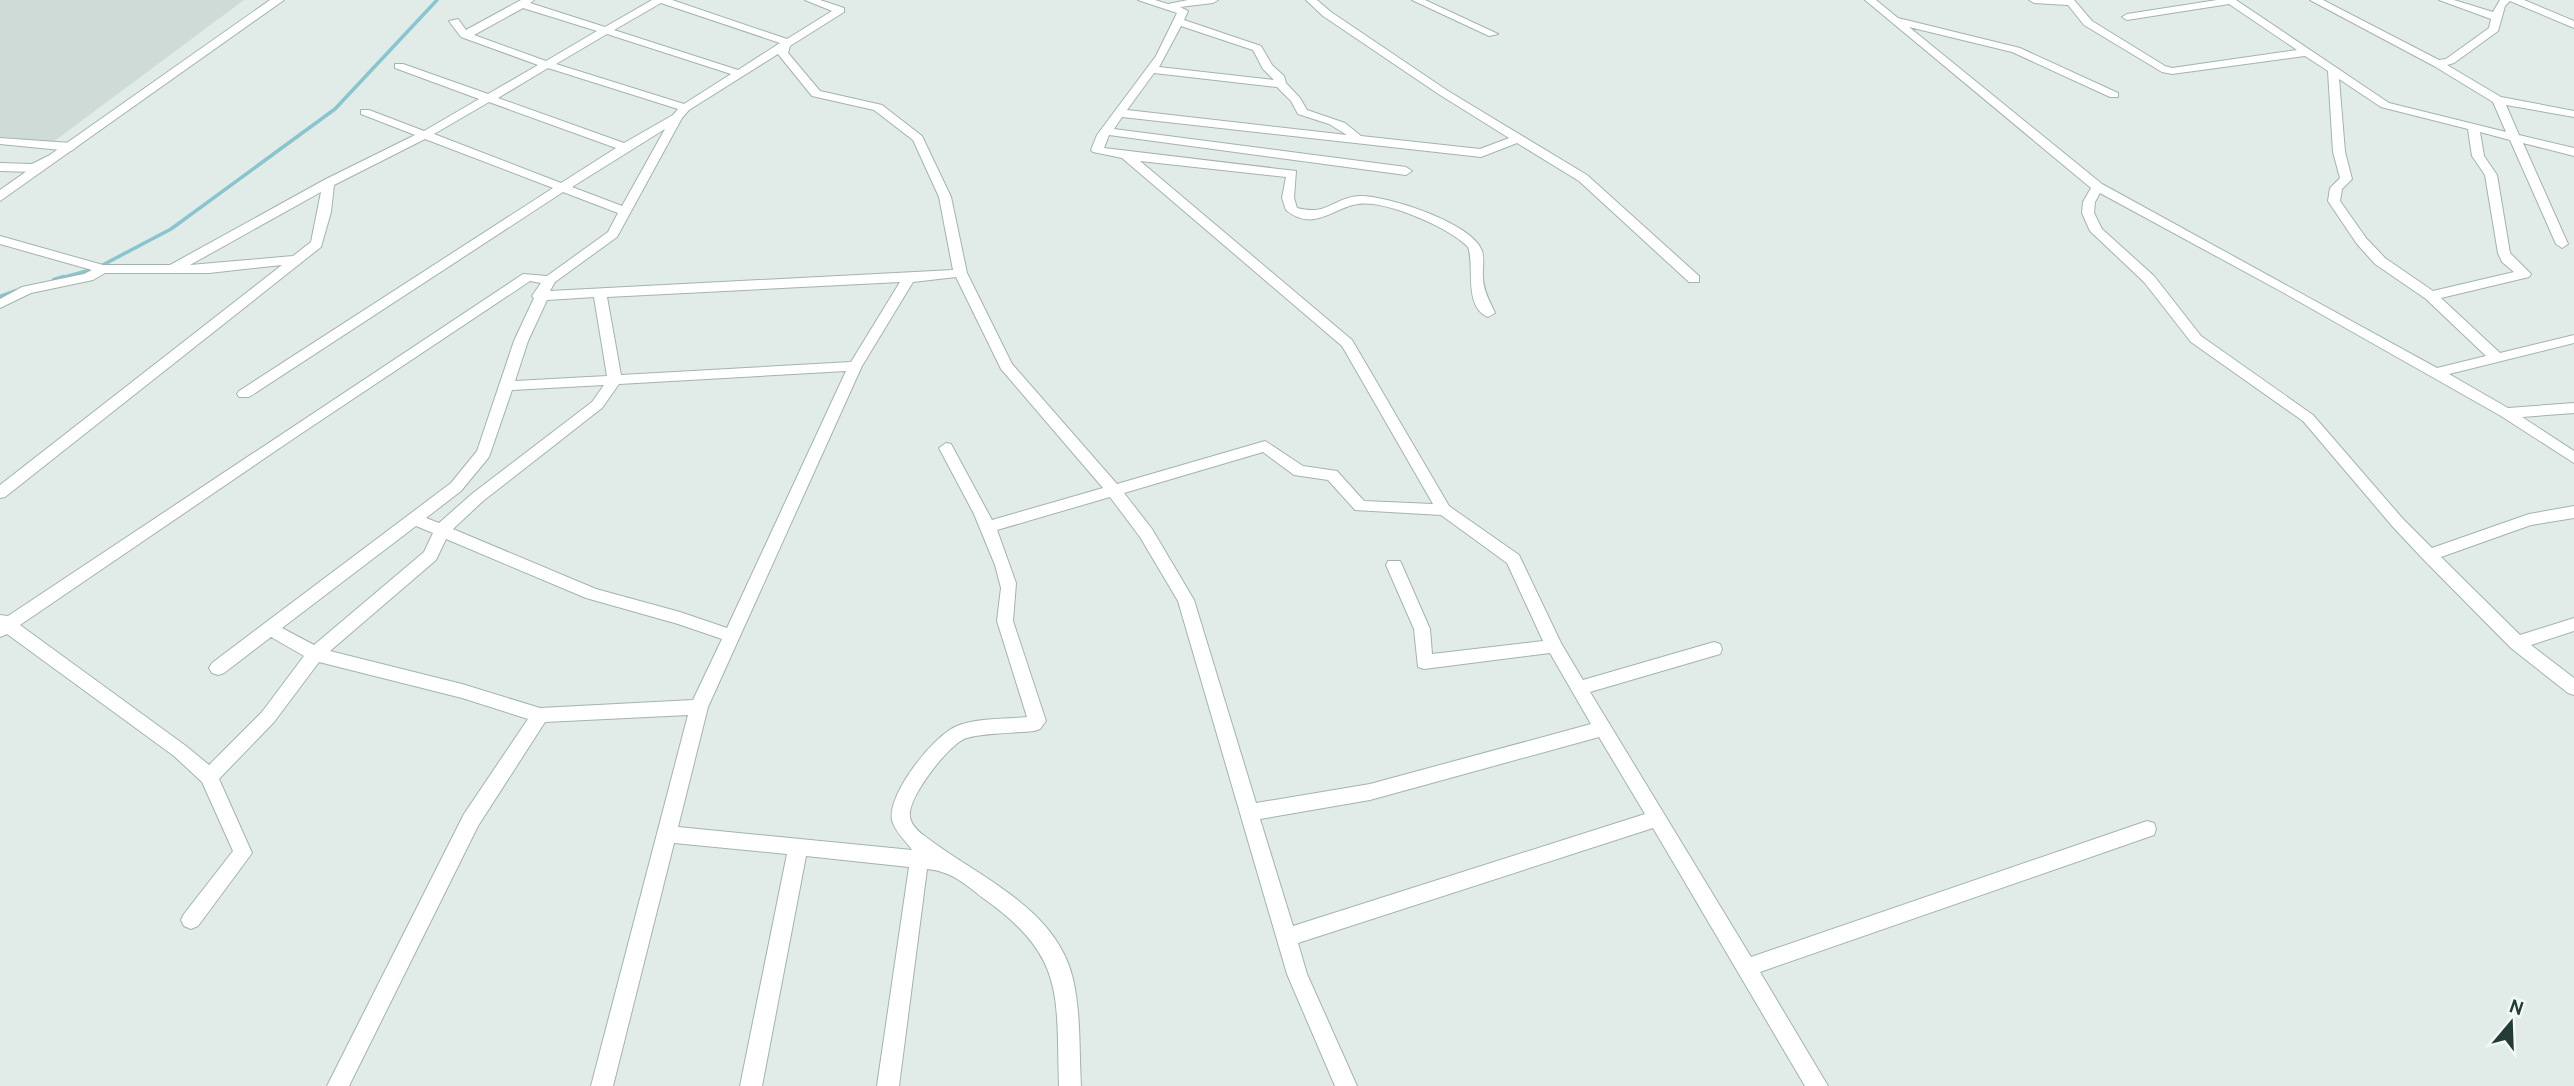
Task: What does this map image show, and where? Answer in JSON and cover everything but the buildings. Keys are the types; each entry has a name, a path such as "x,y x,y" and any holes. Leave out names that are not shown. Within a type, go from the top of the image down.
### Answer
{"street":[{"path":"0,197 278,0"},
{"path":"171,271 328,183 426,134 661,0 786,42"},
{"path":"244,394 681,113 786,42 840,10 810,0"},
{"path":"1143,0 1168,3 1213,0"},
{"path":"1311,0 1351,30 1516,139 1583,178 1694,279"},
{"path":"1417,0 1493,34"},
{"path":"1870,0 2098,187 2506,413 2574,458"},
{"path":"2034,0 2069,1 2088,23 2162,69 2172,71 2308,52"},
{"path":"2127,17 2230,0 2385,104 2574,152"},
{"path":"2315,0 2438,64 2498,100 2574,114"},
{"path":"2444,0 2497,17"},
{"path":"2438,64 2449,61 2494,29 2500,5 2506,0"},
{"path":"2515,0 2574,25"},
{"path":"465,35 525,2 738,73"},
{"path":"1168,3 1183,11 1178,22 1152,69 1106,131 1097,150 1126,156 1292,174 1288,198 1292,209 1310,215 1328,213 1337,206 1358,200 1385,202 1438,223 1473,244 1479,257 1476,276 1478,289 1488,313"},
{"path":"1894,20 2016,50 2114,95"},
{"path":"454,21 465,35 681,113"},
{"path":"1178,22 1257,48 1267,67 1280,79 1280,84 1296,100 1302,112 1335,123 1355,135 1358,141"},
{"path":"786,42 783,53 816,94 878,107 918,138 945,197 960,273 1006,366 1113,490 1146,533 1186,600 1297,974 1346,1086"},
{"path":"399,66 625,147"},
{"path":"1152,69 1280,84"},
{"path":"2333,70 2339,152 2346,179 2336,188 2334,201 2361,241 2380,261 2431,296 2497,358"},
{"path":"2498,100 2562,244"},
{"path":"365,112 623,211"},
{"path":"218,668 456,487 484,453 520,341 539,296 549,280 613,234 623,211 681,113"},
{"path":"1119,113 1481,153 1516,139"},
{"path":"2431,296 2524,274 2504,253 2491,175 2478,156 2473,127"},
{"path":"1106,131 1406,171"},
{"path":"0,141 69,147"},
{"path":"0,167 34,168 69,147"},
{"path":"1126,156 1347,343 1444,510 1513,559 1554,646 1817,1086"},
{"path":"0,493 317,244 326,212 328,183"},
{"path":"2098,187 2089,202 2088,213 2096,231 2149,279 2196,339 2308,418 2429,555 2517,643 2574,688"},
{"path":"0,240 103,269 171,271 296,260"},
{"path":"0,304 27,290 88,277 103,269"},
{"path":"539,296 909,278 960,273"},
{"path":"191,920 243,853 209,778 180,751 3,625 528,277 549,280"},
{"path":"602,1086 669,834 699,707 855,366 909,278"},
{"path":"209,778 268,717 314,654 430,556 443,529 478,497 597,405 615,380 600,293"},
{"path":"2435,373 2574,339"},
{"path":"506,386 855,366"},
{"path":"2506,413 2574,408"},
{"path":"989,527 1265,446 1299,471 1332,475 1360,506 1444,510"},
{"path":"888,1086 920,853 902,823 899,810 914,782 945,742 963,731 1034,724 1037,721 1004,621 1003,609 1009,595 1009,585 989,527 946,447"},
{"path":"2429,555 2529,520 2574,512"},
{"path":"414,519 592,594 680,618 732,636"},
{"path":"1394,565 1422,629 1424,662 1554,646"},
{"path":"2517,643 2574,624"},
{"path":"270,629 314,654 462,691 540,715 699,707"},
{"path":"1579,688 1714,649"},
{"path":"338,1086 471,820 540,715"},
{"path":"1251,812 1370,792 1603,729"},
{"path":"1287,936 1656,819"},
{"path":"1745,968 2147,829"},
{"path":"669,834 798,848 920,853 947,862 1000,898 1031,926 1057,964 1063,983 1070,1086"},
{"path":"751,1086 798,848"}],"shaded area":[{"path":"0,0 244,0 53,142 0,137"}],"waterway":[{"path":"58,279 97,268 171,229 335,109 437,0"},
{"path":"54,280 64,277"},
{"path":"0,297 16,291"}]}
